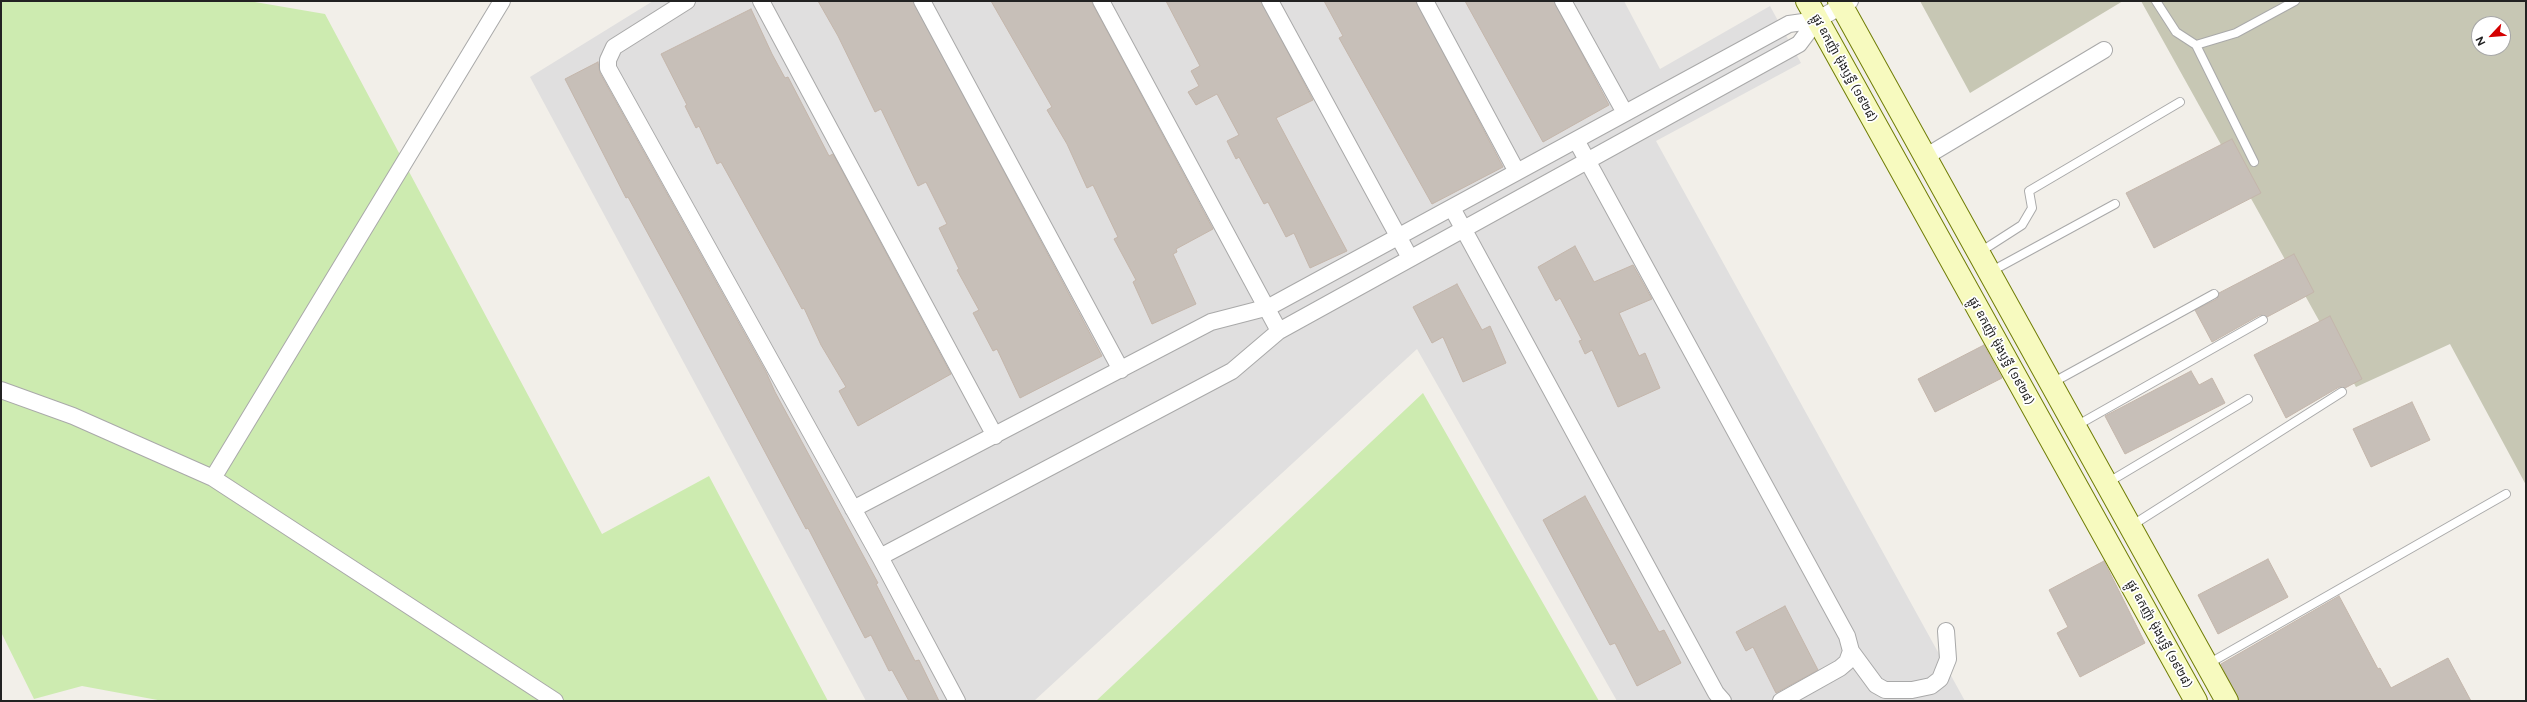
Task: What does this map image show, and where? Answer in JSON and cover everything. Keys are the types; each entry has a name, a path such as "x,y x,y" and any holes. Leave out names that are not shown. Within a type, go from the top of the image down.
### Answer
{"main road":[{"name":"ផ្លូវ ឧកញ៉ា ម៉ុងឫទ្ធី (១៩២៨)","path":"1807,1 2196,701"},
{"path":"1844,3 1925,157 2228,701"}],"street":[{"path":"213,478 502,1"},
{"path":"687,1 614,47 608,60 608,68 880,557 957,701"},
{"path":"762,1 995,436"},
{"path":"922,1 1121,370"},
{"path":"1101,1 1269,307 1279,331"},
{"path":"1270,1 1410,258"},
{"path":"1425,1 1517,172"},
{"path":"1563,1 1625,113"},
{"path":"880,557 1232,371 1279,331 1799,44 1817,20 1844,3"},
{"path":"853,509 1211,322 1269,307 1789,24 1817,20"},
{"path":"1925,157 2104,50"},
{"path":"1576,140 1586,162 1847,636 1851,651 1876,685 1885,690 1912,690 1931,686 1940,679 1948,660 1946,631"},
{"path":"1452,208 1716,693 1723,701"},
{"path":"1,390 73,416 213,478 555,701"},
{"path":"1781,701 1840,668 1847,662 1851,651"}],"lane":[{"path":"2156,1 2176,32 2196,45 2254,162"},
{"path":"2196,45 2236,32 2294,1"},
{"path":"1979,253 2022,225 2032,208 2029,191 2180,102"},
{"path":"1989,272 2115,204"},
{"path":"2051,383 2214,294"},
{"path":"2075,427 2263,320"},
{"path":"2131,527 2342,392"},
{"path":"2107,483 2248,399"},
{"path":"2207,664 2506,494"}],"shaded area":[{"path":"653,1 1624,1 1660,69 1770,6 1801,63 1656,141 1965,701 1617,701 1417,349 1034,701 866,701 530,77"},
{"path":"1920,1 2123,1 1970,93"},
{"path":"2141,1 2526,1 2526,485 2450,344 2356,387"}],"green space":[{"path":"1,1 249,1 325,14 602,534 709,476 828,701 163,701 82,686 34,699 1,632"},
{"path":"1423,393 1599,701 1096,701"}],"building":[{"path":"818,1 913,1 1102,356 1020,398 997,349 993,351 973,313 979,310 957,270 959,269 939,228 947,224 926,182 918,186 881,109 875,112 838,36"},
{"path":"991,1 1091,1 1213,229 1176,249 1177,252 1173,254 1196,304 1152,324 1133,282 1136,280 1114,239 1118,237 1093,185 1087,188 1067,144 1047,110 1052,107"},
{"path":"1166,1 1261,1 1313,100 1276,118 1347,251 1310,268 1294,233 1286,237 1268,202 1264,204 1239,157 1236,159 1227,141 1239,135 1217,94 1196,105 1188,92 1199,86 1191,71 1200,66"},
{"path":"1324,1 1416,1 1503,167 1432,204 1339,38 1343,36"},
{"path":"1465,1 1554,1 1609,105 1543,142"},
{"path":"751,9 785,78 788,77 829,156 833,154 951,374 858,426 839,391 846,387 821,345 804,308 802,309 721,162 717,164 699,126 696,128 685,106 687,105 661,54"},
{"path":"598,62 600,73 766,372 775,392 878,583 876,584 915,661 919,660 939,701 909,701 892,670 889,671 871,635 865,638 808,528 806,529 682,296 628,197 626,198 565,79"},
{"path":"2232,139 2261,193 2154,248 2126,193"},
{"path":"1575,246 1594,282 1633,265 1652,299 1619,313 1639,356 1645,353 1660,388 1618,407 1592,350 1585,354 1579,341 1582,340 1560,298 1556,301 1538,267"},
{"path":"2294,254 2314,292 2267,317 2260,315 2212,342 2195,310 2217,299 2219,293"},
{"path":"1457,284 1482,330 1490,326 1506,363 1463,382 1443,337 1432,343 1413,307"},
{"path":"2330,316 2362,379 2345,388 2339,387 2286,418 2254,355"},
{"path":"1984,345 2002,378 1935,412 1918,379"},
{"path":"2191,371 2199,385 2212,378 2225,403 2125,454 2105,416"},
{"path":"2412,402 2430,440 2371,467 2353,429"},
{"path":"1585,496 1659,632 1664,630 1681,663 1637,686 1615,643 1610,645 1543,520"},
{"path":"2268,559 2288,597 2218,634 2198,595"},
{"path":"2104,561 2145,643 2080,677 2057,633 2068,627 2049,590"},
{"path":"2339,596 2378,669 2380,668 2391,688 2448,658 2471,701 2239,701 2221,664"},
{"path":"1785,606 1818,670 1776,693 1753,647 1746,651 1736,632"}]}
